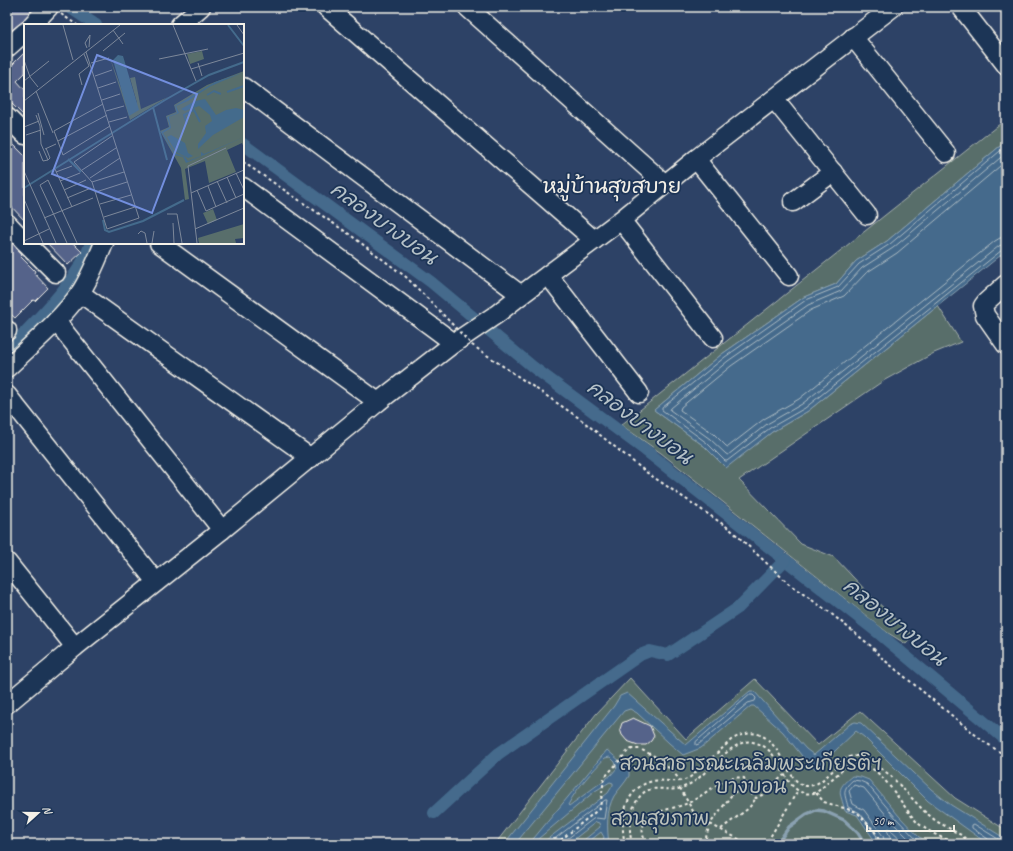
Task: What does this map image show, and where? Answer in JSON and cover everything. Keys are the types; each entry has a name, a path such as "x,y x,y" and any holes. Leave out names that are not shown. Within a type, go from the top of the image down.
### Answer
{"street":[{"path":"167,24 186,7"},
{"path":"181,24 200,7"},
{"path":"326,7 594,240"},
{"path":"467,7 666,184"},
{"path":"7,704 75,647 222,530 378,402 460,339 497,314 621,220 696,159 893,7"},
{"path":"961,7 1006,66"},
{"path":"33,24 54,9"},
{"path":"7,48 24,33"},
{"path":"854,37 946,153"},
{"path":"244,88 521,295"},
{"path":"774,99 867,214"},
{"path":"7,116 24,134"},
{"path":"696,159 789,276"},
{"path":"793,202 833,172"},
{"path":"244,188 460,339"},
{"path":"621,220 713,338"},
{"path":"7,223 24,240"},
{"path":"28,244 56,273"},
{"path":"7,368 56,321 80,293 91,274 104,244"},
{"path":"160,244 378,402"},
{"path":"548,275 639,393"},
{"path":"1006,284 983,306 985,315 1006,345"},
{"path":"80,293 311,458"},
{"path":"56,321 222,530"},
{"path":"7,395 156,582"},
{"path":"7,562 75,647"}],"path":[{"path":"54,9 76,24"},
{"path":"244,163 349,234 406,277 432,303 460,339 472,345 579,418 646,472 730,529 789,584 829,612 871,646 882,659 983,741 1006,756"},
{"path":"625,844 622,833 622,820 626,805 631,795 638,787 654,781 680,781 687,779 731,740 739,736 751,734 763,737 771,742 791,775 797,782 807,786 819,783 846,758 852,756 862,756 890,775 924,811 936,821 961,835 972,844"},
{"path":"632,844 630,819 637,800 642,794 649,790 658,788 680,788 693,782 734,747 742,742 750,741 760,744 767,749 773,755 784,775 791,784 804,793 812,794 816,792 848,765 853,763 862,764 869,767 888,783 920,824 943,838 957,844"},
{"path":"556,844 600,808 604,778 628,751 640,749 654,756 670,769 680,781"},
{"path":"720,829 749,808 756,798 762,795 784,775"},
{"path":"646,844 642,831 645,821 654,814 689,803 732,778 738,776 744,778 752,796 756,798"},
{"path":"704,844 710,824 733,793 747,786"},
{"path":"680,788 693,811 710,824 748,844"},
{"path":"762,844 769,839 798,790"},
{"path":"816,792 824,802 857,812 875,832 881,844"}],"green space":[{"path":"1006,119 1006,141 887,241 856,261 836,284 804,297 722,354 654,410 704,446 726,467 772,432 808,411 938,306 961,342 934,353 883,381 739,480 801,544 834,557 869,594 913,636 906,644 888,633 661,453 621,425"},
{"name":"สวนสาธารณะเฉลิมพระเกียรติฯ บางบอน","path":"630,678 686,739 755,679 818,745 860,711 955,798 1006,830 1006,844 495,844 596,714"}],"water":[{"path":"1006,141 1006,251 808,411 772,432 726,468 704,446 654,410 722,354 804,297 836,284 856,261 887,241"},
{"path":"750,691 754,691 806,749 814,755 850,724 855,722 861,723 931,789 951,805 1006,839 1006,844 988,844 928,801 864,737 856,731 816,769 809,765 783,732 754,706 751,706 701,748 683,755 637,713 630,709 624,711 515,844 504,844 614,706 620,696 627,693 686,745"},
{"path":"607,750 627,767 629,770 629,776 611,801 608,813 609,844 598,844 604,837 601,832 586,844 579,844 600,827 599,823 596,822 568,844 541,844 608,793 613,785 613,783 610,782 595,791 532,844 529,844","holes":["610,757 615,762 617,768 611,775 569,806 568,805 580,786 605,758"]},
{"path":"852,776 869,780 919,837 933,844 877,844 857,815 845,811 840,791 843,785"}],"building":[{"path":"11,7 35,7 23,21 7,34 7,11"},
{"path":"24,53 24,74 17,81 24,89 24,116 7,99 7,70"},
{"path":"7,138 24,155 24,220 7,202"},
{"path":"12,243 22,254 20,256 35,271 34,273 48,288 35,301 33,300 15,318 7,311 7,248"},
{"path":"48,244 74,244 82,252 68,265"},
{"path":"633,718 650,726 654,736 646,745 638,745 627,741 622,735 620,729 622,723"}],"waterway":[{"name":"คลองบางบอน","path":"69,7 94,24"},
{"name":"คลองบางบอน","path":"244,145 431,282 533,367 645,450 876,631 1006,740"},
{"path":"7,351 43,314 66,287 85,258 91,244"},
{"path":"434,813 498,754 640,655 650,651 668,655 738,608 785,560"},
{"path":"777,844 789,827 807,814 816,810 824,811 844,820 858,833 865,844"}],"district":[{"name":"หมู่บ้านสุขสบาย","path":"612,186"}],"park label":[{"name":"สวนสุขภาพ","path":"660,818"}]}
